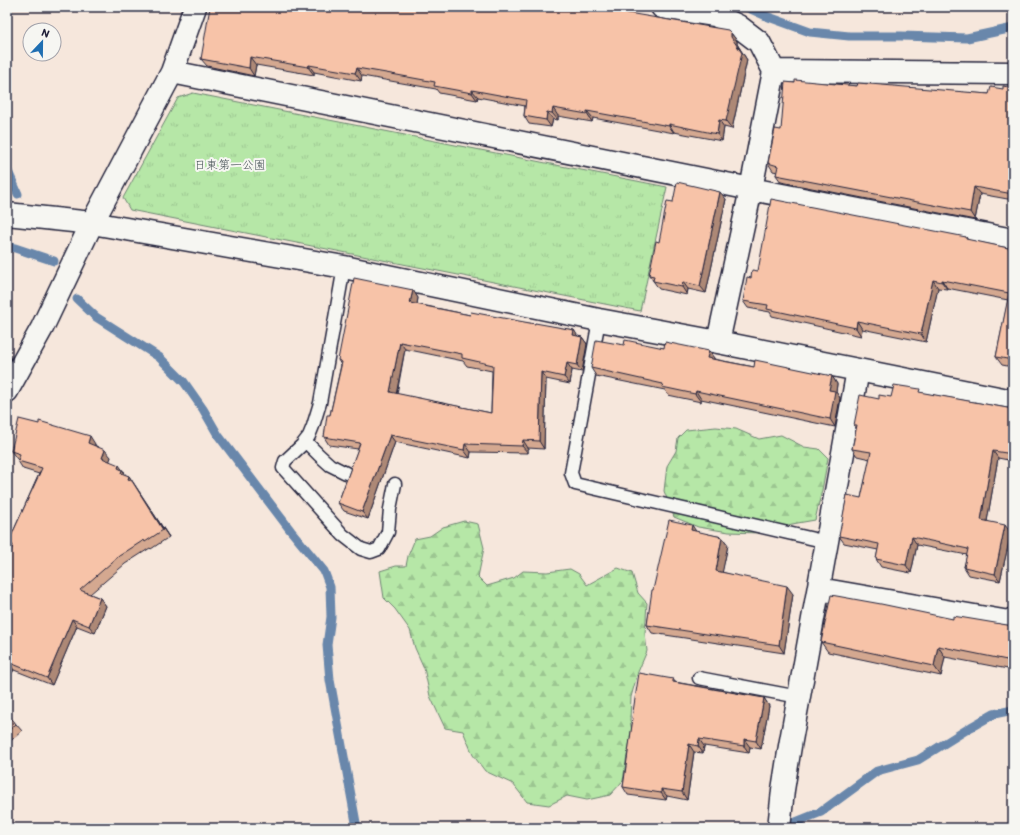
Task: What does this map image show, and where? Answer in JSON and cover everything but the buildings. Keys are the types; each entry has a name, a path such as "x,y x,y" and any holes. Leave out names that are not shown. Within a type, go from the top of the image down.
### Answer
{"street":[{"path":"7,391 42,328 92,223 172,72 195,7"},
{"path":"662,7 715,15 738,26 759,42 774,71 751,189 718,342"},
{"path":"774,71 1013,73"},
{"path":"172,72 751,189 1013,240"},
{"path":"7,214 92,223 344,267 599,320 718,342 1013,401"},
{"path":"779,824 799,697 858,370"},
{"path":"819,588 1009,622 1013,619"}],"lane":[{"path":"344,267 320,403 309,436 285,461 283,468 342,535 361,549 371,552 379,549 388,532 395,484"},
{"path":"599,320 571,474 575,484 827,542"},
{"path":"305,441 330,465 346,473"},
{"path":"699,678 799,697"}],"green space":[{"name":"日東第一公園","path":"193,93 667,187 640,311 130,210 123,198 178,98"},
{"path":"716,427 736,429 759,439 781,435 804,447 819,449 828,458 815,520 792,524 759,533 729,532 698,527 674,517 664,491 667,466 676,451 678,438 686,430"},
{"path":"464,521 478,524 484,548 478,577 487,586 514,578 523,571 547,572 570,569 579,574 587,585 618,568 632,573 638,593 647,603 645,634 647,651 638,672 631,697 630,720 634,741 627,755 623,781 610,795 587,800 567,796 549,805 527,802 513,784 485,771 473,755 463,731 445,728 430,696 424,668 415,648 410,630 395,609 384,598 380,571 396,566 406,566 408,556 415,539 430,536 443,527"}],"waterway":[{"path":"746,7 810,32 849,36 967,38 1013,28"},
{"path":"7,169 18,194"},
{"path":"7,247 15,248 54,261"},
{"path":"77,299 96,317 159,357 184,382 203,409 218,435 291,531 324,571 330,587 331,617 327,645 330,680 357,828"},
{"path":"781,828 821,812 877,771 918,760 994,714 1013,710"}]}
